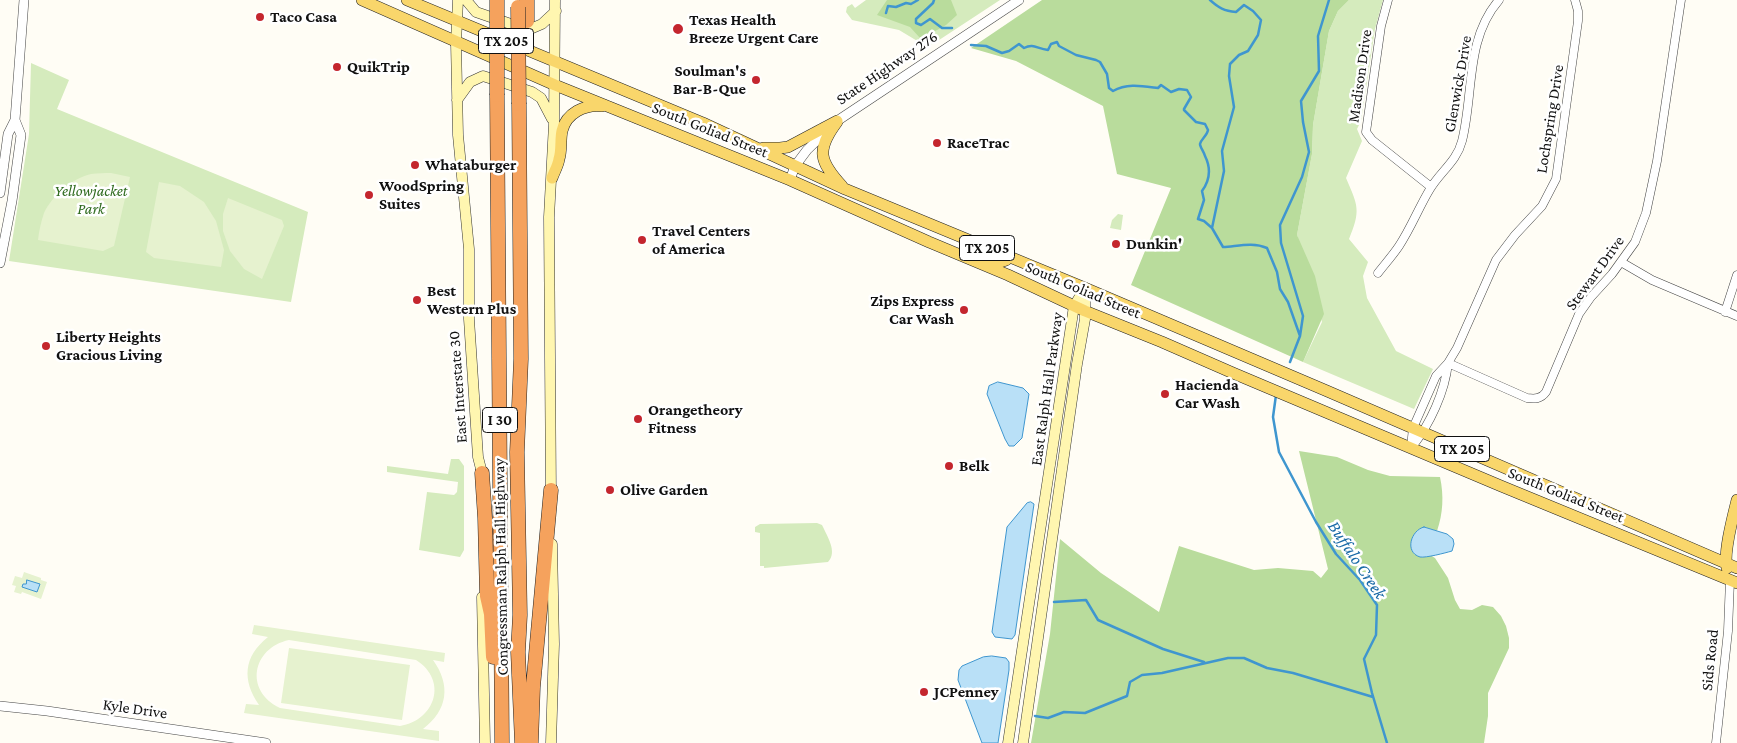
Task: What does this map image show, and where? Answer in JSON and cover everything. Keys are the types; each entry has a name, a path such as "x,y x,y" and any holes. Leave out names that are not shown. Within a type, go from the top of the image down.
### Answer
{"highway":[{"path":"489,0 495,99"},
{"name":"Congressman Ralph Hall Highway","path":"497,0 495,99 502,737"},
{"name":"Congressman Ralph Hall Highway","path":"521,2 523,26 519,104 521,359 517,452 520,615 518,652 522,743"},
{"path":"482,473 495,696 502,737"},
{"path":"531,743 533,687 551,490"}],"main road":[{"name":"South Goliad Street","path":"362,0 555,85 790,180 1008,275 1085,311 1232,373 1735,579"},
{"path":"411,2 434,0"},
{"name":"East Interstate 30","path":"458,0 456,20 458,135 469,249 469,319 478,457 482,473 481,566 484,625 485,743"},
{"path":"466,0 476,12 528,30 542,24 556,11"},
{"path":"552,743 554,644 549,217 556,62 555,0"},
{"name":"South Goliad Street","path":"411,2 709,125 845,189 1085,288 1737,568"},
{"path":"457,100 470,82 483,76 532,92 541,98 554,124"},
{"path":"552,178 559,159 562,130 567,120 583,107 593,105 606,106"},
{"path":"756,147 788,147 838,121"},
{"path":"838,121 824,141 823,151 825,163 829,171 845,189"},
{"path":"929,242 937,236 1000,262 1009,257"},
{"name":"East Ralph Hall Parkway","path":"1008,743 1074,306 1085,288"},
{"name":"East Ralph Hall Parkway","path":"1023,743 1085,311 1085,288"},
{"path":"1054,439 1066,440"},
{"path":"1047,490 1059,492"},
{"path":"1735,579 1725,563 1737,500"},
{"path":"1022,646 1037,648"}],"street":[{"path":"0,193 8,134 15,120 24,0"},
{"name":"State Highway 276","path":"790,180 795,166 813,143 838,121 1019,0"},
{"name":"Madison Drive","path":"1388,0 1381,26 1366,132 1372,140 1431,187"},
{"name":"Glenwick Drive","path":"1378,273 1400,245 1431,187 1448,167 1462,143 1476,49 1489,11 1500,0"},
{"name":"Lochspring Drive","path":"1411,447 1418,430 1446,380 1448,363 1457,348 1496,260 1515,235 1542,206 1556,179 1578,21 1575,0"},
{"name":"Stewart Drive","path":"1448,363 1527,398 1535,399 1542,397 1546,392 1579,314 1635,242 1646,212 1653,187 1681,0"},
{"path":"0,263 12,201 20,135 15,120"},
{"path":"1621,262 1652,280 1737,316"},
{"path":"1725,312 1737,275"},
{"name":"Sids Road","path":"1716,743 1735,579"},
{"name":"Kyle Drive","path":"0,706 266,743"}],"green space":[{"path":"866,0 1000,0 933,44 924,45 899,30 852,20 846,12 847,7 852,4 855,8"},
{"path":"887,0 951,0 957,15 946,25 921,39 910,27 877,15"},
{"path":"1042,0 1349,0 1338,11 1329,31 1313,125 1312,154 1297,235 1315,276 1324,314 1303,362 1131,285 1171,188 1117,174 1103,106 1016,61 971,48"},
{"path":"1349,0 1383,0 1375,29 1361,121 1357,129 1362,141 1346,178 1356,208 1355,221 1349,239 1368,262 1363,276 1367,298 1396,351 1433,369 1414,409 1303,362 1322,322 1297,235 1312,154 1313,125 1329,31 1338,11"},
{"name":"Yellowjacket Park","path":"31,63 69,80 57,109 308,212 291,302 9,261 29,134"},
{"path":"111,173 130,177 114,246 103,251 38,240 44,213 57,194 84,176"},
{"path":"159,182 180,186 204,202 216,221 224,250 221,267 154,258 146,252"},
{"path":"228,198 282,220 284,226 262,279 244,269 230,251 223,231 223,214"},
{"path":"1118,214 1123,215 1121,230 1110,228 1112,220"},
{"path":"1299,451 1337,457 1368,470 1390,476 1440,477 1442,511 1439,524 1437,531 1424,527 1420,557 1430,555 1435,558 1448,578 1460,609 1472,610 1482,605 1493,607 1501,616 1509,638 1509,648 1488,693 1488,716 1484,743 1031,743 1050,634 1060,539 1101,573 1159,612 1179,546 1254,570 1278,568 1313,571 1321,578 1328,569"},
{"path":"451,459 459,459 464,466 464,550 460,557 419,550 427,492 454,495 457,492 458,482 387,472 387,466 448,474"},
{"path":"817,523 822,525 831,544 832,554 828,562 764,568 764,566 760,566 760,533 755,532 755,527 760,524"},
{"path":"24,572 47,582 41,599 22,592 21,594 14,592 16,586 12,585 15,576 22,578"},
{"path":"254,625 445,653 444,662 433,660 443,679 444,697 442,705 438,714 423,729 439,731 439,741 244,713 246,704 259,705 250,687 248,669 254,653 268,637 252,634","holes":["289,640 416,660 426,668 432,678 433,698 429,708 422,716 400,726 280,708 269,701 261,691 257,681 260,661 267,652"]},
{"path":"289,648 410,665 402,720 281,703"}],"water":[{"path":"998,382 1023,388 1029,394 1022,438 1014,446 1009,446 1005,439 987,394 989,386"},
{"path":"1031,502 1034,504 1015,635 1012,639 995,637 992,632 1007,527 1027,503"},
{"path":"1424,527 1447,534 1453,539 1452,551 1423,557 1415,554 1412,551 1411,541 1416,532"},
{"path":"27,580 40,584 37,592 22,587 23,584 26,584"},
{"path":"983,657 1006,658 1009,662 1009,670 998,743 982,743 958,680 959,670 962,666"}],"waterway":[{"path":"886,13 888,6 896,7 906,3 911,4 918,0"},
{"path":"934,0 916,19 916,23 921,25 930,19 942,28 952,28"},
{"path":"1210,0 1222,9 1232,12 1236,12 1244,5 1261,20 1258,35 1248,51 1239,55 1230,64 1229,76 1234,107 1222,151 1224,171 1212,228 1223,247 1251,245 1267,248 1277,272 1280,289 1288,302 1300,336"},
{"name":"Buffalo Creek","path":"1290,362 1300,336 1303,316 1281,243 1280,225 1302,177 1309,152 1301,101 1319,71 1318,36 1329,0"},
{"path":"971,45 986,46 1002,53 1009,51 1019,44 1024,48 1033,46 1048,50 1051,44 1057,42 1059,46 1076,55 1100,62 1107,74 1109,88 1113,91 1129,86 1158,88 1161,85 1171,92 1179,89 1187,90 1191,97 1184,110 1196,122 1205,124 1208,130 1200,144 1207,160 1209,174 1207,183 1202,191 1204,200 1198,219 1204,221 1212,228"},
{"name":"Buffalo Creek","path":"1276,395 1273,417 1279,452 1316,522 1336,554 1360,580 1377,605 1376,635 1364,659 1387,743"},
{"path":"1054,602 1086,600 1098,620 1163,649 1204,662"},
{"path":"1035,716 1048,718 1064,712 1085,713 1127,696 1130,682 1142,675 1162,673 1228,658 1244,658 1267,668 1293,673 1373,697"}],"place":[{"name":"Taco Casa","path":"260,17"},
{"name":"Texas Health Breeze Urgent Care","path":"678,29"},
{"name":"QuikTrip","path":"337,67"},
{"name":"Soulman's Bar-B-Que","path":"756,80"},
{"name":"RaceTrac","path":"937,143"},
{"name":"Whataburger","path":"415,165"},
{"name":"WoodSpring Suites","path":"369,195"},
{"name":"Travel Centers of America","path":"642,240"},
{"name":"Dunkin'","path":"1116,244"},
{"name":"Best Western Plus","path":"417,300"},
{"name":"Zips Express Car Wash","path":"964,310"},
{"name":"Liberty Heights Gracious Living","path":"46,346"},
{"name":"Hacienda Car Wash","path":"1165,394"},
{"name":"Orangetheory Fitness","path":"638,419"},
{"name":"Belk","path":"949,466"},
{"name":"Olive Garden","path":"610,490"},
{"name":"JCPenney","path":"924,692"}]}
